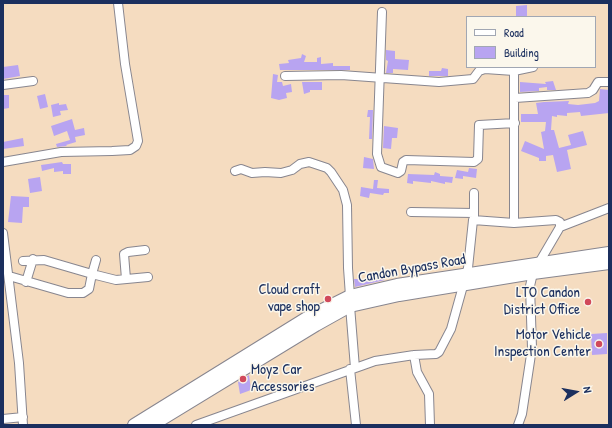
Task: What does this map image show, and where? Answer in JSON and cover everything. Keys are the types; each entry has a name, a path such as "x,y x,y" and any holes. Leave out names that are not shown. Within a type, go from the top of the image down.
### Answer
{"highway":[{"name":"Candon Bypass Road","path":"152,425 310,316 397,285 464,280 536,268 609,253"},
{"name":"Candon Bypass Road","path":"536,268 609,263"},
{"name":"Candon Bypass Road","path":"134,425 245,362"}],"street":[{"path":"3,162 61,152 130,150 136,146 138,140 125,64 118,3"},
{"path":"382,12 378,161 381,167 396,173 400,173 403,162 406,160 474,162 478,159 479,125 515,123"},
{"path":"285,76 341,75 380,79 439,82 469,80 475,78 482,70 514,71 528,68"},
{"path":"514,71 514,223"},
{"path":"3,85 33,81"},
{"path":"515,98 588,93 593,90 598,82 609,82"},
{"path":"235,171 241,169 252,173 281,173 292,170 300,164 309,162 327,168 343,190 347,205 352,368 356,425"},
{"path":"196,425 301,389 352,368 375,361 414,355 436,354 441,350 451,329 464,280 474,216 474,193"},
{"path":"518,425 523,407 532,348 529,300 536,268 560,227 609,208"},
{"path":"411,212 474,216 514,223 556,220 560,222 560,227"},
{"path":"3,233 19,363 23,421 3,419"},
{"path":"126,280 124,254 128,252 145,250"},
{"path":"26,282 33,259"},
{"path":"23,261 33,259 44,260 112,280 148,277"},
{"path":"9,276 68,293 82,293 89,288 96,260"},
{"path":"414,355 417,372 429,394 430,425"}],"building":[{"path":"527,5 527,16 516,16 516,6"},
{"path":"386,50 395,51 395,59 409,60 408,70 393,69 393,73 386,73 388,61 386,60"},
{"path":"302,54 306,56 304,62 317,62 317,58 321,57 321,64 333,63 333,66 350,66 350,70 280,70 279,64 289,63 288,60 301,58"},
{"path":"18,65 20,76 3,79 3,67"},
{"path":"442,68 448,69 448,76 429,76 429,71 441,71"},
{"path":"273,74 278,75 277,82 282,82 283,86 291,84 292,92 286,93 287,98 279,100 271,98"},
{"path":"553,81 556,90 547,90 547,87 539,88 539,91 520,92 520,82 546,84 545,82"},
{"path":"302,82 322,82 322,90 310,90 310,92 304,94"},
{"path":"600,89 609,90 609,113 581,116 580,112 567,113 567,116 552,116 551,130 554,130 559,148 571,145 568,135 583,131 587,145 567,150 571,169 557,172 553,155 546,156 546,161 539,161 539,158 521,151 525,141 544,149 541,132 545,131 546,122 521,122 521,114 538,114 536,103 569,101 568,104 578,105 595,103 599,101"},
{"path":"45,94 48,107 40,109 37,96"},
{"path":"3,95 9,95 9,108 3,109"},
{"path":"59,103 59,105 66,104 68,110 60,111 61,115 53,117 51,105"},
{"path":"368,110 373,110 372,139 369,139 370,117 367,117"},
{"path":"72,119 75,130 84,128 85,135 75,137 76,142 66,145 67,146 57,147 56,144 70,140 67,131 54,136 51,126"},
{"path":"384,126 398,128 397,138 392,138 391,149 383,148"},
{"path":"23,138 24,146 3,149 3,142"},
{"path":"364,157 373,159 374,169 363,168"},
{"path":"62,162 63,164 71,164 71,174 63,174 63,171 54,172 54,168 42,171 41,165"},
{"path":"469,168 477,169 476,178 463,176 463,179 455,178 457,170 468,172"},
{"path":"435,172 440,174 440,176 453,177 452,183 445,182 445,184 431,181 431,183 413,181 413,184 407,183 408,174 434,175"},
{"path":"40,177 42,191 30,193 28,179"},
{"path":"374,180 378,180 377,188 389,189 389,193 384,193 383,195 370,193 369,198 360,196 361,187 373,189"},
{"path":"11,196 29,197 29,207 23,207 22,223 8,222"},
{"path":"354,279 384,279 385,280 355,287"},
{"name":"Motor Vehicle Inspection Center","path":"607,333 607,354 592,355 591,334"},
{"path":"249,375 251,390 240,394 238,382"}],"place":[{"name":"Cloud craft vape shop","path":"328,299"},
{"name":"LTO Candon District Office","path":"588,302"},
{"name":"Motor Vehicle Inspection Center","path":"599,344"},
{"name":"Moyz Car Accessories","path":"243,379"}]}
